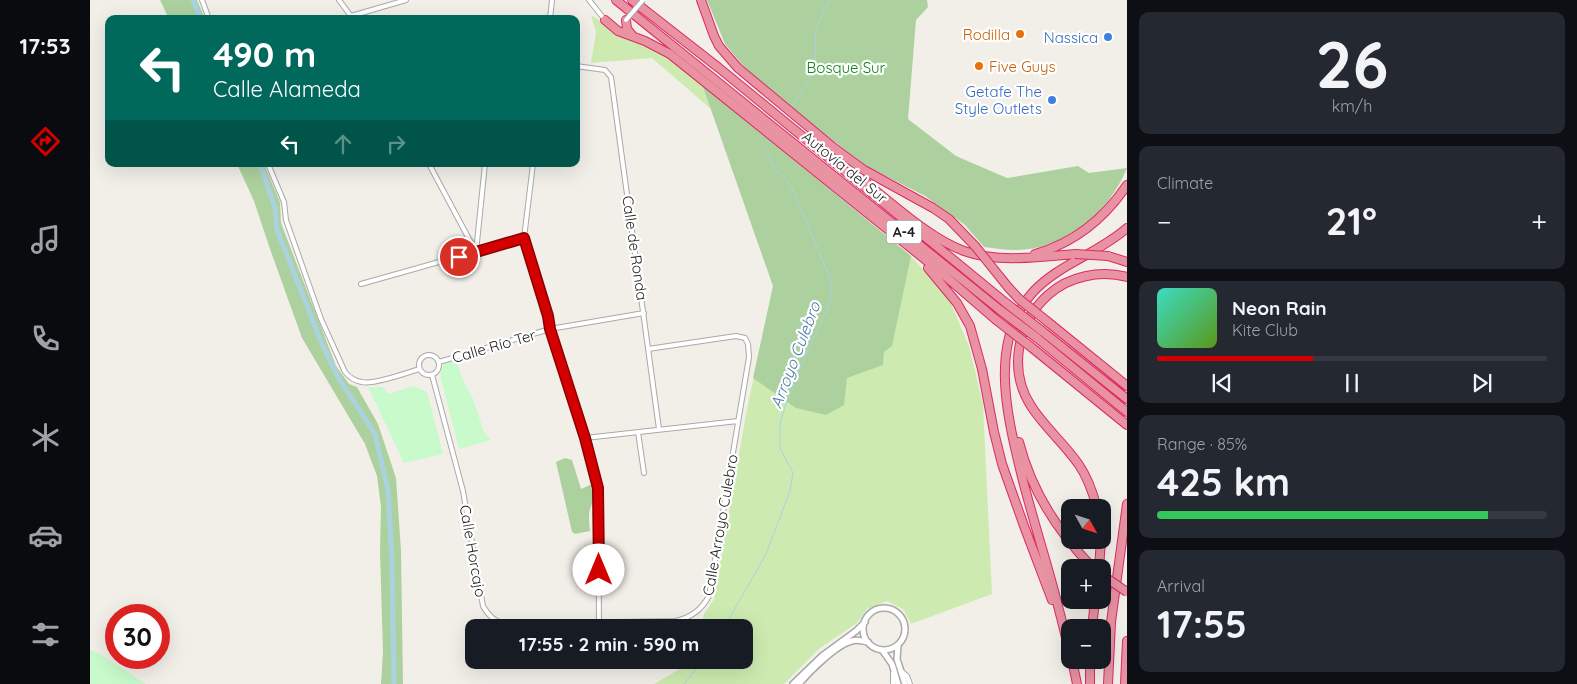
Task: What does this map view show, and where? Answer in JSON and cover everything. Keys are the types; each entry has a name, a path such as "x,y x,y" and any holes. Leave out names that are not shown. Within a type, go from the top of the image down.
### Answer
{"highway":[{"name":"Autovía del Sur","path":"616,0 1125,410"},
{"name":"Autovía del Sur","path":"632,0 719,68 1006,303 1126,398"},
{"path":"701,0 719,46 738,68 834,148 864,170 948,218 975,246 1019,299 1127,385"},
{"path":"605,20 618,31 632,35 670,54 1124,422"},
{"path":"625,22 627,29 632,35"},
{"path":"668,41 680,55 711,81 756,124"},
{"path":"766,108 782,115 928,232 965,252 1011,258 1074,254 1108,256 1127,262"},
{"path":"1119,197 1127,180"},
{"path":"1023,257 1050,249 1073,239 1098,220 1127,186"},
{"path":"1061,619 1008,423 1005,379 1006,354 1017,315 1033,292 1047,280 1104,245 1127,228"},
{"path":"912,250 940,280 957,303 970,326 982,368 1002,464 1061,623"},
{"path":"1094,499 1081,467 1031,406 1023,392 1018,364 1019,346 1026,324 1037,305 1052,292 1068,282 1086,276 1105,274 1127,278"},
{"path":"1005,379 1020,449 1038,492 1065,535 1088,559"},
{"path":"1108,684 1111,622 1127,504"},
{"path":"1111,581 1127,592"},
{"path":"1125,684 1127,641"},
{"path":"1074,669 1077,684"},
{"path":"1090,669 1090,684"}],"street":[{"path":"202,0 208,15"},
{"path":"339,0 350,15"},
{"path":"358,15 406,0"},
{"path":"550,15 552,0"},
{"path":"590,0 605,20 617,24"},
{"path":"625,22 643,0"},
{"name":"Calle de Ronda","path":"580,67 606,70 609,73 612,84 659,429"},
{"path":"269,167 284,202 286,220 321,320 345,372 349,377 369,383 419,369"},
{"path":"432,167 476,252"},
{"path":"476,252 485,167"},
{"path":"533,167 524,238 548,316 550,329 585,438 598,488 599,619"},
{"path":"361,284 524,238"},
{"name":"Calle Río Ter","path":"439,362 550,329 644,314"},
{"name":"Calle Arroyo Culebro","path":"648,348 736,336 744,338 748,344 749,357 709,596 704,605 683,619"},
{"path":"426,356 432,356 439,362 438,369 432,375 426,375 419,369 420,360 426,356"},
{"name":"Calle Horcajo","path":"432,375 462,491 483,606 486,612 494,619"},
{"path":"585,438 738,421"},
{"path":"638,432 644,473"},
{"path":"793,684 822,656 856,631 865,622 870,613 876,610 884,608 898,613 905,626 904,637 891,650 875,648 864,636 865,622"},
{"path":"799,684 826,657 850,641 868,642"},
{"path":"898,645 897,659 905,684"},
{"path":"882,650 888,656 898,684"},
{"path":"893,668 893,684"},
{"path":"900,669 907,676 910,684"}],"green space":[{"path":"160,0 197,0 203,15 167,15"},
{"name":"Bosque Sur","path":"707,0 927,0 928,7 916,20 908,119 956,156 1007,178 1078,166 1089,173 1127,168 1109,200 1097,214 1068,236 1051,244 1033,248 1011,250 984,247 965,225 925,196 868,167 812,125 746,69 725,44"},
{"path":"591,15 624,36 658,49 911,256 949,299 969,346 983,404 992,594 911,624 903,609 887,601 867,609 857,623 820,648 784,684 654,684 680,669 753,669 753,619 703,619 714,599 746,414 773,286 711,109 652,58 591,63 596,32"},
{"path":"702,84 911,256 892,346 884,352 883,365 847,378 844,405 826,415 796,408 753,378 773,286"},
{"path":"238,167 265,167 280,202 281,223 336,366 349,384 357,387 378,424 396,478 401,550 403,684 381,684 383,652 380,551 381,507 377,476 365,444 302,338 254,201"},
{"path":"456,360 463,380 473,399 484,432 491,440 459,449 440,375 444,364"},
{"path":"414,386 427,392 443,454 404,463 368,387 383,387 388,394"},
{"path":"565,458 572,460 581,489 592,484 598,494 589,511 590,531 575,534 572,532 556,462"},
{"path":"90,650 105,657 105,669 123,669 146,684 90,684"}],"waterway":[{"path":"193,0 199,15"},
{"name":"Arroyo Culebro","path":"791,107 808,82 816,61 816,28 829,0"},
{"name":"Arroyo Culebro","path":"729,619 766,554 790,491 793,473 780,448 780,424 787,400 796,382 797,374 830,302 831,290 830,278 792,188 777,172 765,149"},
{"path":"261,167 275,208 277,230 322,344 338,377 375,434 388,490 392,560 394,684"},
{"name":"Arroyo Culebro","path":"684,684 696,669"}],"place":[{"name":"Rodilla","path":"1020,34"},
{"name":"Nassica","path":"1108,37"},
{"name":"Five Guys","path":"979,66"},
{"name":"Getafe The Style Outlets","path":"1052,100"}],"route":[{"path":"459,257 524,238 548,316 550,329 585,438 598,488 599,570"}]}
